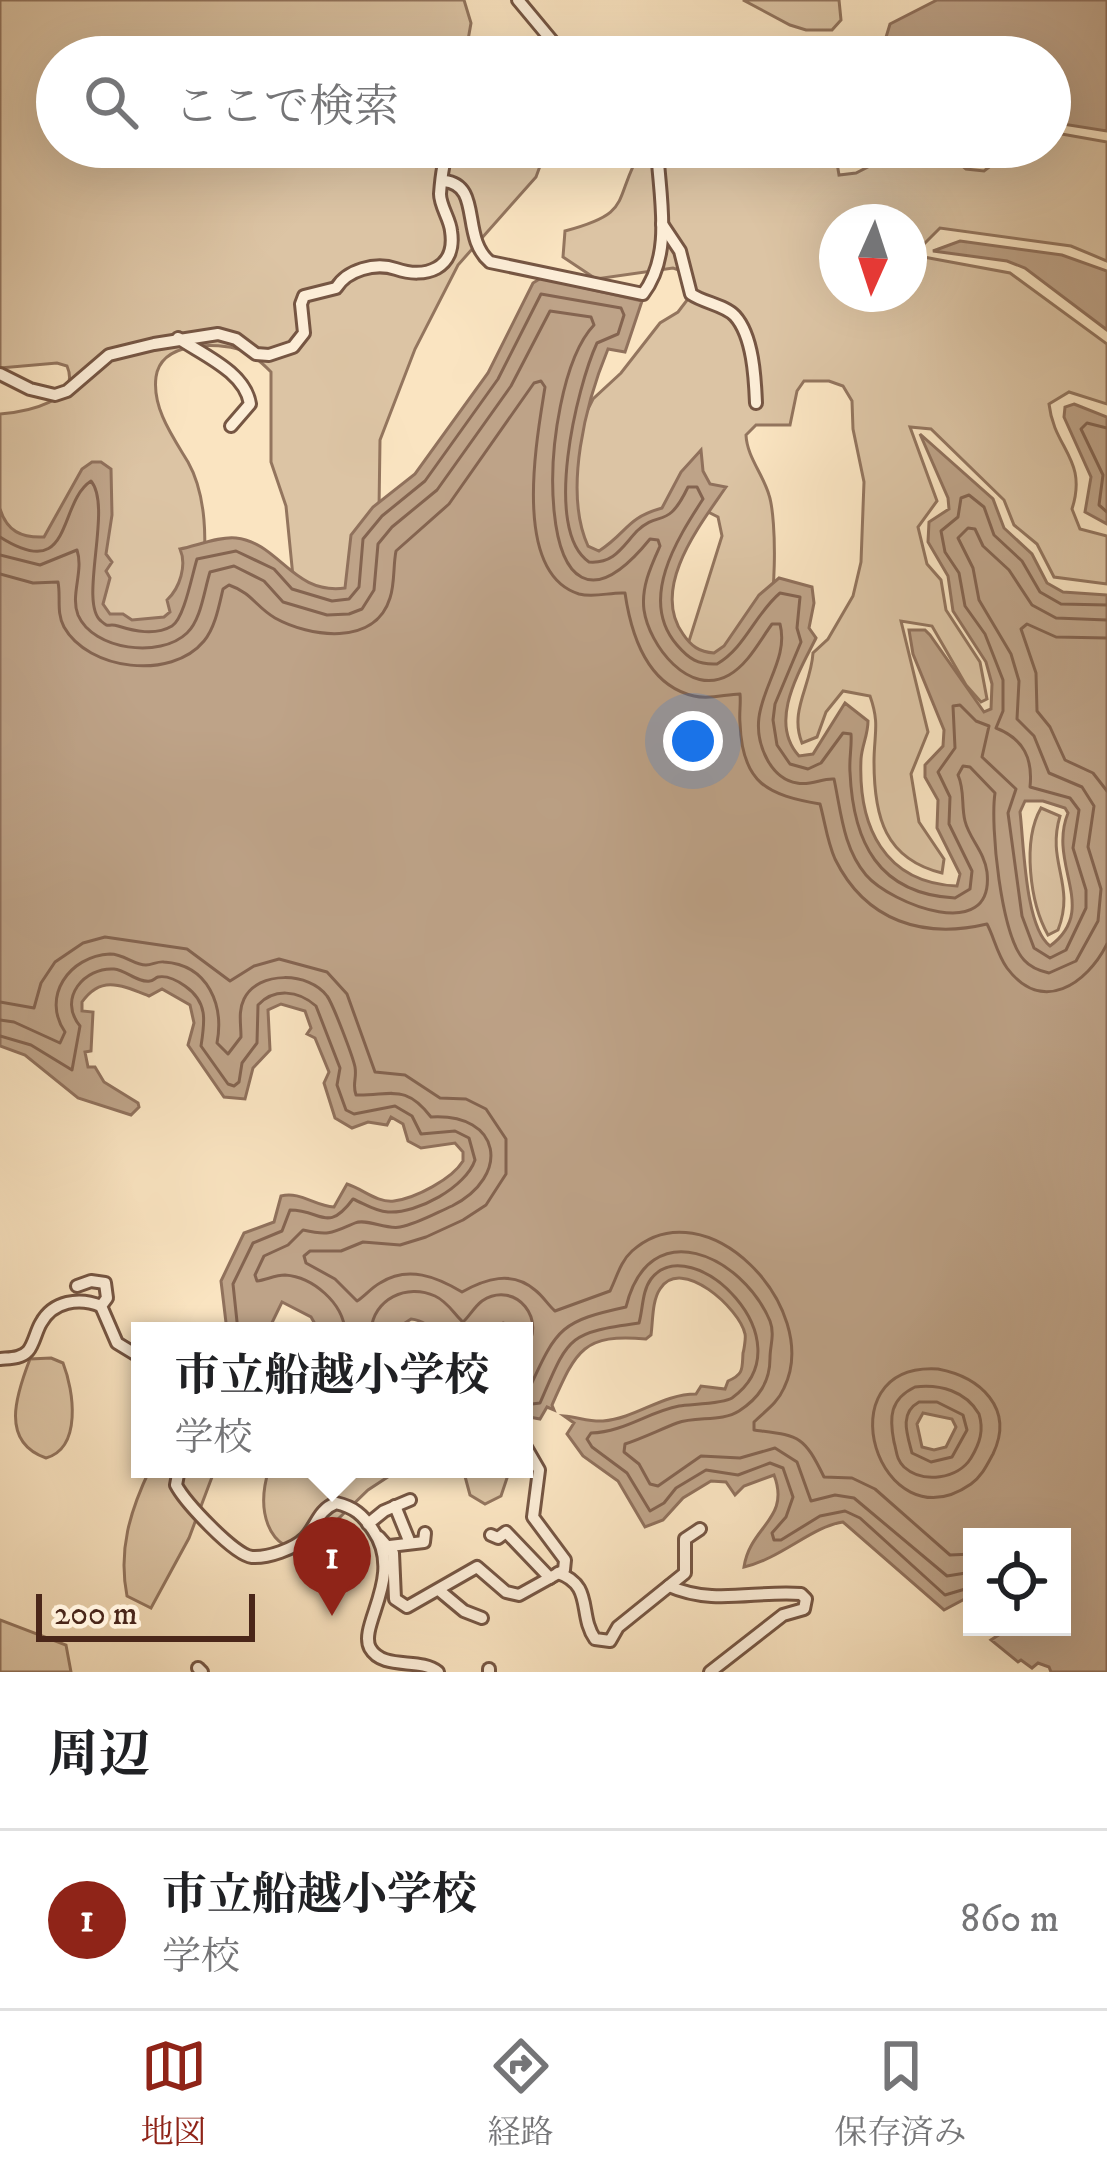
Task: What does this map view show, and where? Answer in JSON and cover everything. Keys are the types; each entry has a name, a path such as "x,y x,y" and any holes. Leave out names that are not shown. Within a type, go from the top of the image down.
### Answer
{"street":[{"path":"518,0 549,36"},
{"path":"0,374 55,395 67,391 109,355 178,338 218,334 236,339 256,354 269,355 301,340 304,296 336,287 342,278 376,266 411,275 431,273 442,266 452,234 440,196 446,168"},
{"path":"444,182 454,182 466,193 474,243 490,262 643,294 656,277 662,224 658,168"},
{"path":"662,224 680,250 691,294 724,308 739,323 752,364 756,403"},
{"path":"178,338 225,368 249,395 250,404 231,426"},
{"path":"77,1286 104,1282 107,1298 101,1306"},
{"path":"0,1359 28,1351 42,1321 61,1304 90,1301 101,1306 117,1343 131,1352"},
{"path":"177,1478 181,1495 244,1555 253,1557 289,1549 304,1539 325,1508 336,1503 359,1513 390,1546 395,1599 407,1607 440,1591 467,1569 477,1567 506,1592 519,1594 564,1570 565,1560 532,1516 539,1470 533,1460"},
{"path":"372,1529 394,1506 410,1500"},
{"path":"394,1506 410,1543"},
{"path":"511,1536 520,1526"},
{"path":"372,1529 383,1551 385,1570 368,1638 371,1649 380,1658 426,1664 438,1672"},
{"path":"491,1535 498,1538 506,1532 554,1576 579,1585 590,1633 610,1641 618,1627 685,1573 685,1539 700,1529"},
{"path":"390,1546 424,1542 425,1533"},
{"path":"669,1586 726,1599 778,1592 801,1594 806,1599 803,1609 783,1615 725,1667 710,1672"},
{"path":"440,1591 482,1618"}],"shaded area":[{"path":"0,0 464,0 471,23 469,36 36,36 36,168 539,168 458,265 415,349 380,440 379,510 336,619 294,587 286,506 271,462 271,372 250,354 231,347 191,347 168,356 156,377 160,411 199,489 205,535 199,587 167,645 0,562 0,414 49,402 67,388 69,378 67,366 57,363 0,368"},
{"path":"743,0 839,0 841,20 832,30 806,30"},
{"path":"1071,136 1107,142 1107,261 1071,246 940,228 927,241 927,204 819,204 819,312 927,312 927,258 1010,273 1107,344 1107,404 1069,392 1049,404 1076,478 1072,509 1080,529 1107,536 1107,584 1054,577 1037,544 1014,525 1004,500 931,429 910,427 937,501 918,527 927,564 941,580 946,610 980,662 987,699 981,702 966,685 932,626 901,621 928,732 911,774 919,822 944,859 942,873 907,857 895,846 880,818 874,762 876,722 870,696 843,691 826,712 817,737 802,743 799,731 799,709 813,653 828,639 853,596 861,562 864,482 852,401 843,386 804,381 797,391 790,425 756,425 746,435 772,507 771,606 763,632 715,677 684,657 722,536 718,517 708,512 574,590 577,431 593,399 621,373 660,323 688,299 682,271 673,268 596,279 563,257 565,231 612,210 632,168 838,168 839,175 866,168 1071,168"},
{"path":"1041,808 1060,816 1056,847 1063,914 1058,930 1048,935 1037,906 1030,854"},
{"path":"30,1359 63,1363 72,1417 65,1443 46,1458 22,1441 16,1416"},
{"path":"146,1478 212,1478 189,1538 151,1608 127,1596 125,1547"},
{"path":"266,1478 386,1478 335,1522 312,1552 296,1550 274,1536 265,1512"},
{"path":"465,1478 507,1478 501,1496 485,1504 470,1495"},
{"path":"0,1620 66,1645 71,1672 0,1672"}],"water":[{"path":"937,0 1107,0 1107,131 1071,125 1071,36 886,36 890,24"},
{"path":"960,241 1062,255 1107,271 1107,330 1025,268 1007,261 933,251"},
{"path":"541,278 642,301 625,352 608,349 585,420 577,499 588,546 599,551 634,521 662,508 681,472 701,450 710,484 726,487 692,538 675,577 674,616 683,634 696,648 714,653 724,646 759,595 779,578 812,587 809,628 816,638 786,713 790,743 799,756 813,754 845,703 868,721 861,784 871,828 894,862 932,882 957,886 960,874 937,828 938,800 925,777 925,765 943,746 944,730 913,654 909,630 925,630 930,635 984,712 991,709 992,684 986,662 953,611 948,576 928,542 929,522 949,509 920,434 993,499 1004,528 1032,554 1047,583 1063,592 1107,595 1107,1672 1051,1672 1038,1663 1032,1668 991,1640 997,1636 1071,1636 1071,1528 963,1528 963,1600 944,1610 843,1522 744,1567 774,1513 778,1490 774,1475 744,1486 735,1495 726,1482 711,1481 683,1498 663,1520 645,1527 618,1481 583,1456 567,1434 574,1423 564,1416 615,1419 696,1394 701,1386 725,1389 741,1370 745,1334 733,1312 695,1282 669,1280 660,1289 651,1335 646,1339 608,1339 584,1350 568,1371 554,1410 547,1407 540,1419 533,1418 533,1322 314,1322 282,1302 272,1322 226,1322 221,1281 244,1233 274,1222 281,1196 295,1195 334,1207 347,1184 394,1201 433,1187 463,1161 463,1152 455,1143 421,1148 408,1141 403,1124 391,1117 387,1125 368,1122 352,1128 335,1118 324,1083 329,1072 315,1038 307,1034 311,1028 305,1011 281,1004 268,1010 270,1050 253,1068 245,1099 224,1097 188,1045 194,1023 190,1005 162,989 149,996 121,986 97,988 82,1002 82,1011 93,1012 91,1051 85,1052 88,1067 95,1067 104,1082 138,1103 131,1115 78,1098 25,1055 0,1046 0,509 16,532 44,537 82,469 101,462 111,469 112,515 106,554 112,562 106,571 110,578 103,604 110,614 132,620 164,617 170,612 167,600 181,576 180,549 223,538 251,542 312,584 345,588 351,535 373,507 415,474 488,373 533,283","holes":["1025,801 1065,808 1063,851 1071,917 1050,946 1035,922 1020,812","923,1413 952,1419 956,1427 946,1447 922,1447 917,1424"]},
{"path":"1074,404 1107,417 1107,524 1085,512 1091,477 1064,417 1065,407"}],"place":[{"name":"市立船越小学校","path":"332,1616"}]}
